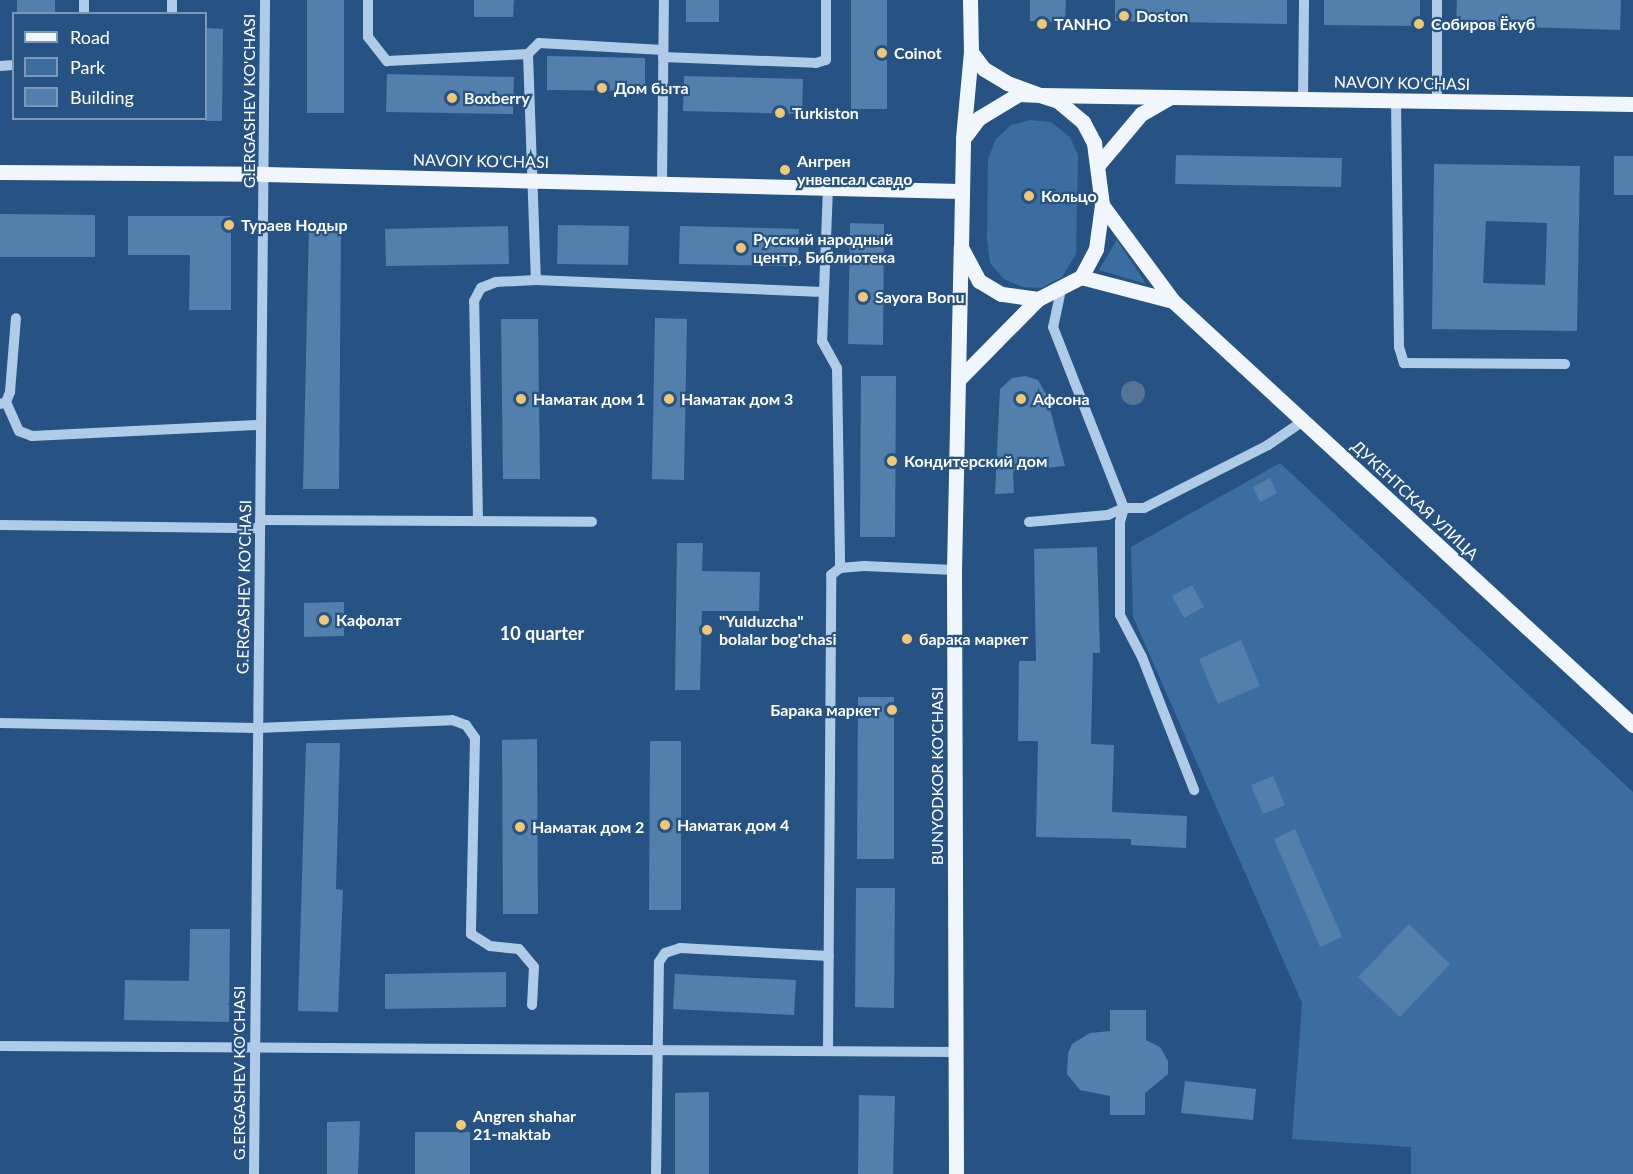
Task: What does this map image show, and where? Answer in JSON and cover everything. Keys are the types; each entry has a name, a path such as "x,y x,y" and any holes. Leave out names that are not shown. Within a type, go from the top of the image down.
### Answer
{"main road":[{"path":"970,0 971,52 960,190 961,247 979,281 1001,294 1038,299"},
{"path":"960,378 1038,299 1061,290 1081,276 1096,249 1102,205 1094,143 1083,122 1070,108 1007,83 984,69 971,52"},
{"path":"963,139 979,118 1002,101 1018,94 1040,95"},
{"name":"NAVOIY KO'CHASI","path":"1040,95 1633,104"},
{"path":"1098,165 1142,114 1170,98"},
{"name":"NAVOIY KO'CHASI","path":"0,172 264,174 960,190"},
{"name":"ДУКЕНТСКАЯ УЛИЦА","path":"1102,205 1173,301 1633,725"},
{"name":"BUNYODKOR KO'CHASI","path":"956,1174 954,570 960,378 961,247"},
{"path":"1081,276 1173,301"}],"street":[{"name":"G.ERGASHEV KO'CHASI","path":"254,1174 253,1047 265,0"},
{"path":"368,0 368,37 387,61 528,54 538,43 663,54 816,63 826,60 826,0"},
{"path":"662,183 664,0"},
{"path":"1303,100 1304,0"},
{"path":"1437,0 1437,102"},
{"path":"528,54 535,180 536,280"},
{"path":"1396,101 1399,347 1404,363 1565,364"},
{"path":"828,187 822,341 837,368 840,568 830,580 828,1051"},
{"path":"478,521 474,301 480,288 496,282 536,280 823,292"},
{"path":"1061,290 1053,327 1124,508 1120,522 1120,615 1142,657 1194,790"},
{"path":"16,318 3,403 19,431 32,436 261,425"},
{"path":"1029,522 1108,515 1124,508 1144,508 1268,445 1303,421"},
{"path":"0,525 592,522"},
{"path":"840,568 954,570"},
{"path":"0,723 257,728 452,720 466,725 475,738 471,934 490,946 519,949 534,967 532,1005"},
{"path":"656,1174 660,1050 659,962 665,952 680,948 829,956"},
{"path":"0,1046 956,1052"}],"green space":[{"path":"1030,120 1051,122 1070,137 1078,155 1076,254 1062,277 1041,288 1023,287 1004,279 990,263 987,239 988,159 996,139 1011,125"},
{"path":"1117,240 1146,284 1099,270"},
{"path":"1280,463 1633,792 1633,1174 1411,1174 1411,1147 1292,1139 1302,1003 1133,617 1131,547"}],"shaded area":[{"path":"1133,381 1142,384 1145,393 1142,402 1133,405 1124,402 1121,393 1124,384"}],"building":[{"path":"17,0 55,0 55,12 17,12"},
{"path":"307,0 344,0 344,113 307,113"},
{"path":"474,0 514,0 513,17 474,17"},
{"path":"686,0 719,0 719,22 686,22"},
{"path":"851,0 887,0 887,109 851,109"},
{"path":"1030,0 1066,0 1065,22 1030,21"},
{"path":"1115,0 1287,0 1287,24 1115,21"},
{"path":"1324,0 1420,0 1420,26 1324,25"},
{"path":"1457,0 1621,0 1620,30 1456,25"},
{"path":"207,28 223,29 222,121 206,121"},
{"path":"547,56 645,58 645,91 547,90"},
{"path":"387,74 514,77 513,114 386,112"},
{"path":"684,76 803,79 802,114 683,111"},
{"path":"1176,155 1342,158 1341,187 1175,184"},
{"path":"1614,156 1633,156 1633,195 1614,195"},
{"path":"1434,164 1580,166 1577,331 1432,329","holes":["1486,221 1547,223 1545,285 1483,283"]},
{"path":"0,214 95,215 95,257 0,257"},
{"path":"128,216 231,216 231,310 189,310 190,255 128,255"},
{"path":"850,223 884,224 883,345 848,344"},
{"path":"558,225 629,226 628,265 557,264"},
{"path":"309,226 341,226 339,489 303,489"},
{"path":"508,226 509,264 386,266 385,229"},
{"path":"680,226 799,229 798,266 679,264"},
{"name":"Наматак дом 3","path":"655,318 687,319 684,480 652,479"},
{"name":"Наматак дом 1","path":"501,319 538,319 540,479 503,479"},
{"path":"861,376 896,376 895,537 860,537"},
{"path":"1025,376 1038,380 1046,394 1065,466 1013,471 1014,493 995,494 1000,389 1012,378"},
{"path":"1270,478 1277,493 1260,502 1253,487"},
{"path":"677,543 703,543 702,571 760,572 759,611 702,611 700,690 675,690"},
{"path":"1097,547 1100,653 1093,653 1091,744 1114,745 1112,812 1187,816 1186,848 1131,845 1131,839 1036,837 1038,741 1018,741 1019,661 1036,661 1034,549"},
{"path":"1192,585 1204,607 1184,618 1172,596"},
{"name":"Кафолат","path":"344,602 344,636 304,637 304,603"},
{"path":"1241,640 1260,686 1218,704 1199,659"},
{"path":"858,697 894,697 894,859 857,859"},
{"name":"Наматак дом 2","path":"537,739 538,914 503,914 502,740"},
{"name":"Наматак дом 4","path":"650,741 681,741 681,910 649,910"},
{"path":"306,743 340,743 336,889 343,890 338,1012 298,1011"},
{"path":"1273,776 1285,805 1263,814 1251,785"},
{"path":"1295,829 1342,937 1320,947 1274,839"},
{"path":"856,888 895,888 894,1008 855,1007"},
{"path":"1409,924 1450,964 1400,1017 1358,977"},
{"path":"190,929 230,929 229,1022 124,1020 125,980 189,981"},
{"path":"506,972 506,1007 385,1009 385,974"},
{"path":"675,974 796,980 794,1015 673,1009"},
{"path":"1110,1010 1146,1010 1146,1040 1160,1047 1168,1061 1168,1074 1145,1093 1145,1115 1110,1115 1110,1096 1080,1090 1067,1074 1068,1053 1072,1044 1090,1033 1110,1031"},
{"path":"1185,1081 1256,1089 1253,1120 1181,1113"},
{"path":"709,1092 709,1174 675,1174 675,1093"},
{"path":"859,1095 895,1096 893,1174 858,1174"},
{"path":"360,1121 358,1174 327,1174 327,1122"},
{"path":"415,1132 470,1132 470,1174 415,1174"}],"place":[{"name":"Doston","path":"1124,16"},
{"name":"TANHO","path":"1042,24"},
{"name":"Собиров Ёкуб","path":"1419,24"},
{"name":"Coinot","path":"882,53"},
{"name":"Дом быта","path":"602,88"},
{"name":"Boxberry","path":"452,98"},
{"name":"Turkiston","path":"780,113"},
{"name":"Ангрен унвепсал савдо","path":"785,170"},
{"name":"Кольцо","path":"1029,196"},
{"name":"Тураев Нодыр","path":"229,225"},
{"name":"Русский народный центр, Библиотека","path":"741,248"},
{"name":"Sayora Bonu","path":"863,297"},
{"name":"Наматак дом 1","path":"521,399"},
{"name":"Наматак дом 3","path":"669,399"},
{"name":"Афсона","path":"1021,399"},
{"name":"Кондитерский дом","path":"892,461"},
{"name":"Кафолат","path":"324,620"},
{"name":"\"Yulduzcha\" bolalar bog'chasi","path":"707,630"},
{"name":"барака маркет","path":"907,639"},
{"name":"Барака маркет","path":"892,710"},
{"name":"Наматак дом 4","path":"665,825"},
{"name":"Наматак дом 2","path":"520,827"},
{"name":"Angren shahar 21-maktab","path":"461,1125"}],"district":[{"name":"10 quarter","path":"542,633"}]}
